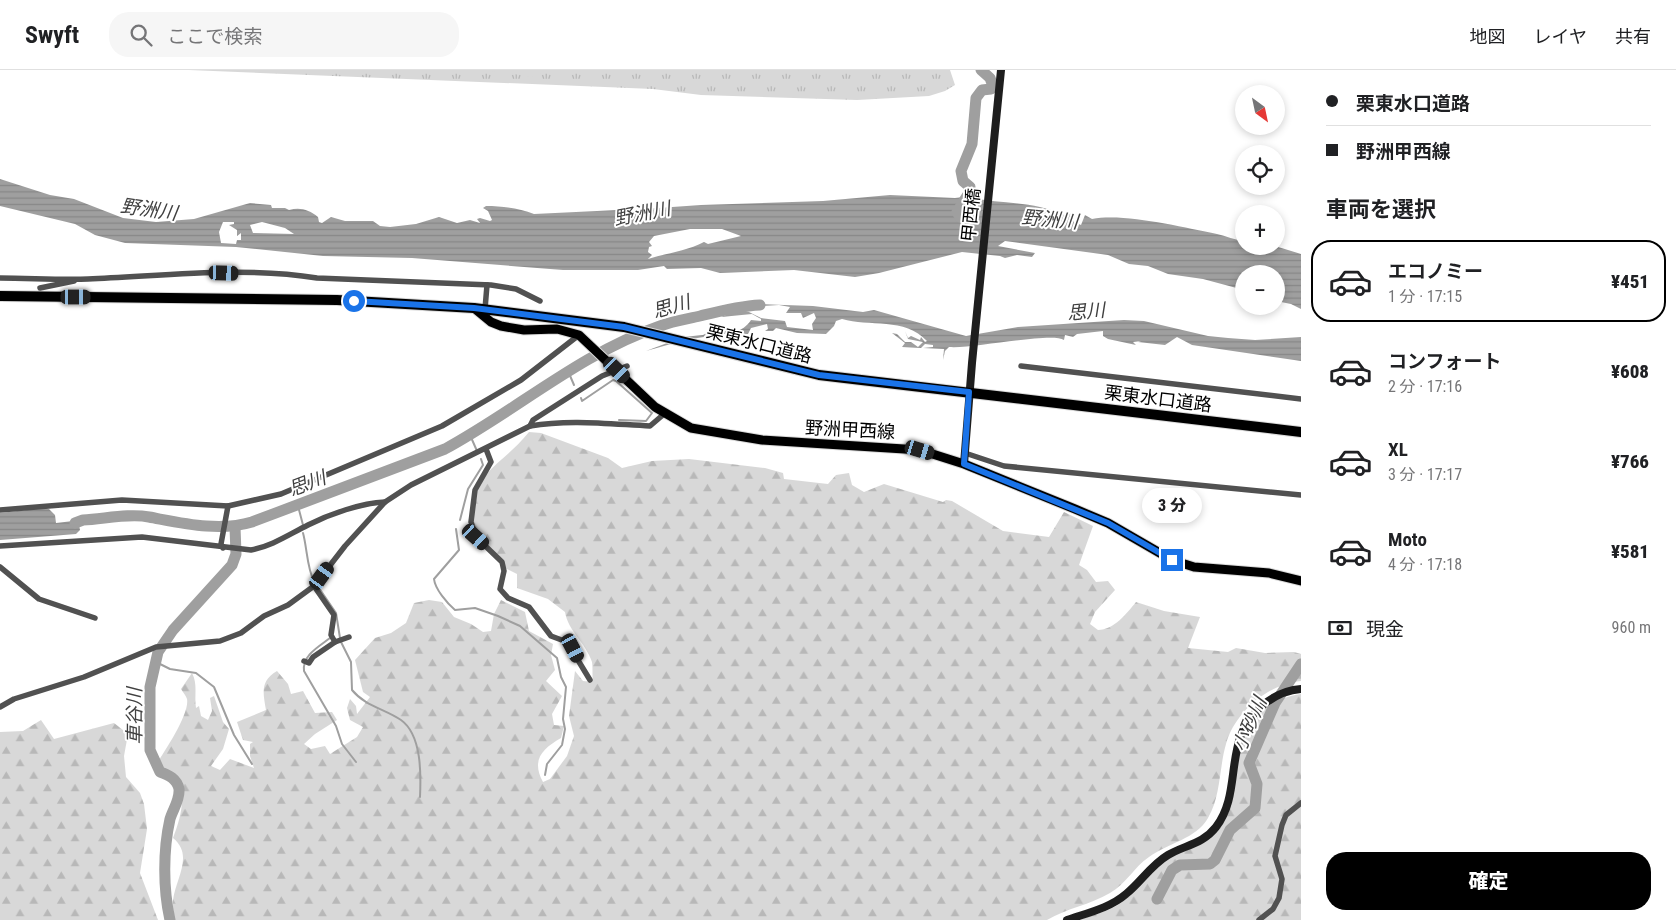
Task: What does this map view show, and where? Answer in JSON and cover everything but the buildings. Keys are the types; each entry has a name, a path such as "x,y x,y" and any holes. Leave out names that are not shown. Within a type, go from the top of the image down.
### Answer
{"highway":[{"name":"栗東水口道路","path":"0,296 337,300 479,308 605,324 819,375 1301,432"}],"main road":[{"path":"479,308 491,322 502,326 524,330 567,330 580,336"},
{"name":"野洲甲西線","path":"580,336 664,414 691,428 719,434 814,444 920,450 964,464 1108,523 1172,560 1194,567 1269,573 1301,581"}],"street":[{"name":"甲西橋","path":"964,464 969,392 1001,70"},
{"path":"0,278 86,279 200,272 295,275 317,278 487,285 516,290 540,301"},
{"path":"40,288 86,279"},
{"path":"479,308 487,285"},
{"path":"0,510 122,500 228,507 281,494 442,426 521,380 580,336"},
{"path":"530,426 533,420 572,394 602,376 627,366"},
{"path":"1021,366 1301,399"},
{"path":"0,707 14,699 84,677 156,647 231,638 264,616 288,605 314,586 345,546 385,502 411,486 530,426 546,423 588,423 650,426 664,414"},
{"path":"486,449 491,462 475,490 471,522 476,537 502,562 504,571 500,589 503,595 529,607 551,636 567,642 573,648 590,680"},
{"path":"965,453 995,464 1301,495"},
{"path":"989,474 995,464"},
{"path":"0,546 142,537 222,546 237,550 265,548 321,520 373,502 385,502"},
{"path":"222,546 228,507"},
{"path":"0,567 39,599 95,618"},
{"path":"306,662 338,639 334,615 314,586"},
{"path":"1067,920 1119,900 1160,860 1201,841 1211,834 1225,810 1241,732 1253,714 1269,700 1297,690"},
{"path":"1259,920 1273,909 1278,898 1282,879 1275,856 1282,825 1286,815 1301,802"}],"green space":[{"path":"189,70 950,70 955,85 945,91 929,96 857,100 701,95 653,89"},
{"path":"485,70 540,70 541,78"},
{"path":"529,432 541,433 608,458 622,468 652,461 689,459 765,468 783,473 784,479 828,484 836,475 849,473 852,485 864,492 884,484 943,502 946,500 952,501 1003,531 1049,537 1064,512 1093,526 1079,565 1087,570 1096,582 1108,581 1115,590 1095,612 1090,624 1098,630 1115,624 1136,602 1164,611 1200,617 1188,648 1228,652 1236,648 1265,653 1294,652 1301,654 1301,681 1289,683 1265,694 1254,702 1237,721 1230,732 1226,744 1215,801 1203,825 1189,836 1149,857 1121,885 1110,893 1047,920 175,920 173,900 183,859 179,845 173,838 181,811 182,797 180,783 155,766 175,734 184,714 187,699 181,689 192,673 194,677 196,708 199,706 201,716 208,720 212,711 210,698 214,696 223,722 229,729 223,749 211,766 220,770 230,759 254,768 250,756 250,744 253,742 243,740 237,722 266,710 265,683 277,671 288,684 291,694 303,691 315,713 332,712 337,720 315,734 304,744 311,749 325,746 330,754 357,737 363,727 350,720 347,708 350,699 356,706 357,714 370,697 363,692 355,660 375,638 391,633 406,623 414,603 429,600 442,602 454,617 471,624 483,632 491,631 494,614 501,600 525,612 529,631 553,644 551,655 555,670 546,681 562,696 552,714 554,725 564,726 561,738 548,746 538,761 543,782 550,779 567,756 574,736 569,716 575,671 583,681 593,682 592,662 570,625 565,612 548,599 517,588 517,574 505,568 470,521 477,490 483,479"},
{"path":"1301,694 1301,920 1079,920 1116,906 1165,861 1203,842 1216,832 1225,821 1231,803 1239,755 1249,727 1257,715 1268,706 1282,699"},
{"path":"41,720 54,739 114,723 128,734 124,756 126,777 140,793 144,804 147,829 140,873 158,920 0,920 0,732 23,731"}],"water":[{"name":"野洲川","path":"0,179 50,195 74,199 123,218 156,222 194,219 250,203 271,205 272,208 305,210 318,217 319,222 322,223 331,217 345,221 373,221 380,226 390,227 416,224 439,217 457,223 470,220 480,223 477,219 480,218 490,221 492,220 488,211 483,208 486,206 522,210 534,214 618,210 624,213 629,210 701,205 823,201 890,195 955,198 963,197 966,192 959,179 968,189 961,202 963,204 972,198 1030,205 1052,210 1062,215 1070,213 1074,222 1081,225 1085,215 1092,219 1137,219 1217,234 1235,239 1235,255 1285,255 1285,249 1301,254 1301,309 1285,303 1285,265 1235,265 1235,288 1203,279 1168,274 1148,266 1129,264 1108,255 1005,241 998,246 1035,253 1032,257 1017,255 1005,258 962,252 879,273 855,277 794,270 720,273 701,268 667,269 664,266 638,270 563,270 412,258 323,256 236,247 125,243 95,235 75,224 0,206","holes":["223,222 234,222 234,224 229,225 237,230 237,236 241,233 241,240 237,240 236,244 221,243 219,232","262,222 285,228 294,234 253,233 250,225","690,229 722,229 741,236 708,244 704,242 684,250 648,259 652,255 648,252 649,247 652,246 649,242 654,236"]},
{"path":"751,304 813,306 863,312 874,310 966,336 1018,327 1124,320 1144,321 1208,336 1228,338 1255,340 1301,337 1301,361 1192,345 1177,337 1165,345 1138,342 1141,341 1133,342 1136,345 1108,339 1103,336 1103,331 1077,334 1073,337 1065,335 1064,340 1044,338 949,347 945,351 943,360 944,349 923,348 933,347 933,345 925,344 921,348 902,347 905,343 892,333 897,334 905,342 911,342 918,347 923,342 908,339 905,331 908,338 911,336 920,340 921,337 925,342 927,341 918,333 898,326 842,319 836,321 826,334 797,333 776,328 773,331 765,331 768,329 767,324 751,328 748,334 719,334 717,338 710,336 685,340 646,351 683,337 703,335 710,331 709,328 724,326 735,331 746,326 751,320 761,321 761,319 752,314 721,317 726,315 722,312 730,313 734,309 749,312 761,318 785,321 787,327 813,330 812,324 816,318 814,313 803,318 801,313 786,313 790,307 779,305 744,307"},
{"path":"49,509 55,515 56,523 90,519 79,525 80,530 76,534 0,540 0,513"}],"waterway":[{"path":"960,217 957,212 969,193 970,187 963,181 961,171 972,144 976,98 982,90 991,89 993,86 990,78 981,70"},
{"name":"思川","path":"75,523 83,520 133,516 214,526 239,525 252,522 445,449 472,434 576,366 631,337 675,321 745,306 760,305"},
{"path":"568,371 574,385"},
{"path":"581,398 582,401 613,380 652,413 646,421 619,420"},
{"path":"470,435 477,451"},
{"path":"460,520 468,489 483,465 481,459"},
{"path":"298,506 303,525"},
{"name":"車谷川","path":"170,920 166,896 165,856 170,819 177,801 179,789 172,778 160,772 150,750 150,687 158,652 173,630 232,565 236,554 235,527"},
{"path":"456,529 459,550 434,579 445,600 455,610 475,608 520,626 557,658 561,677 566,687 563,719 565,729 562,745 547,764 545,775"},
{"path":"303,533 314,581"},
{"path":"319,588 336,613 340,638"},
{"path":"330,638 309,656 304,665 304,671 336,726 342,744 356,762"},
{"path":"341,642 351,662 352,690 369,704 401,720 413,735 419,756 420,797"},
{"path":"156,662 170,669 196,673 214,687 234,735 252,764"},
{"name":"小砂川","path":"1157,899 1172,870 1180,865 1210,864 1215,860 1230,830 1255,808 1257,784 1249,763 1275,703 1301,664"}],"route":[{"path":"354,301 474,308 624,327 684,341 750,360 819,375 969,392 964,464 1108,523 1172,560"}]}
